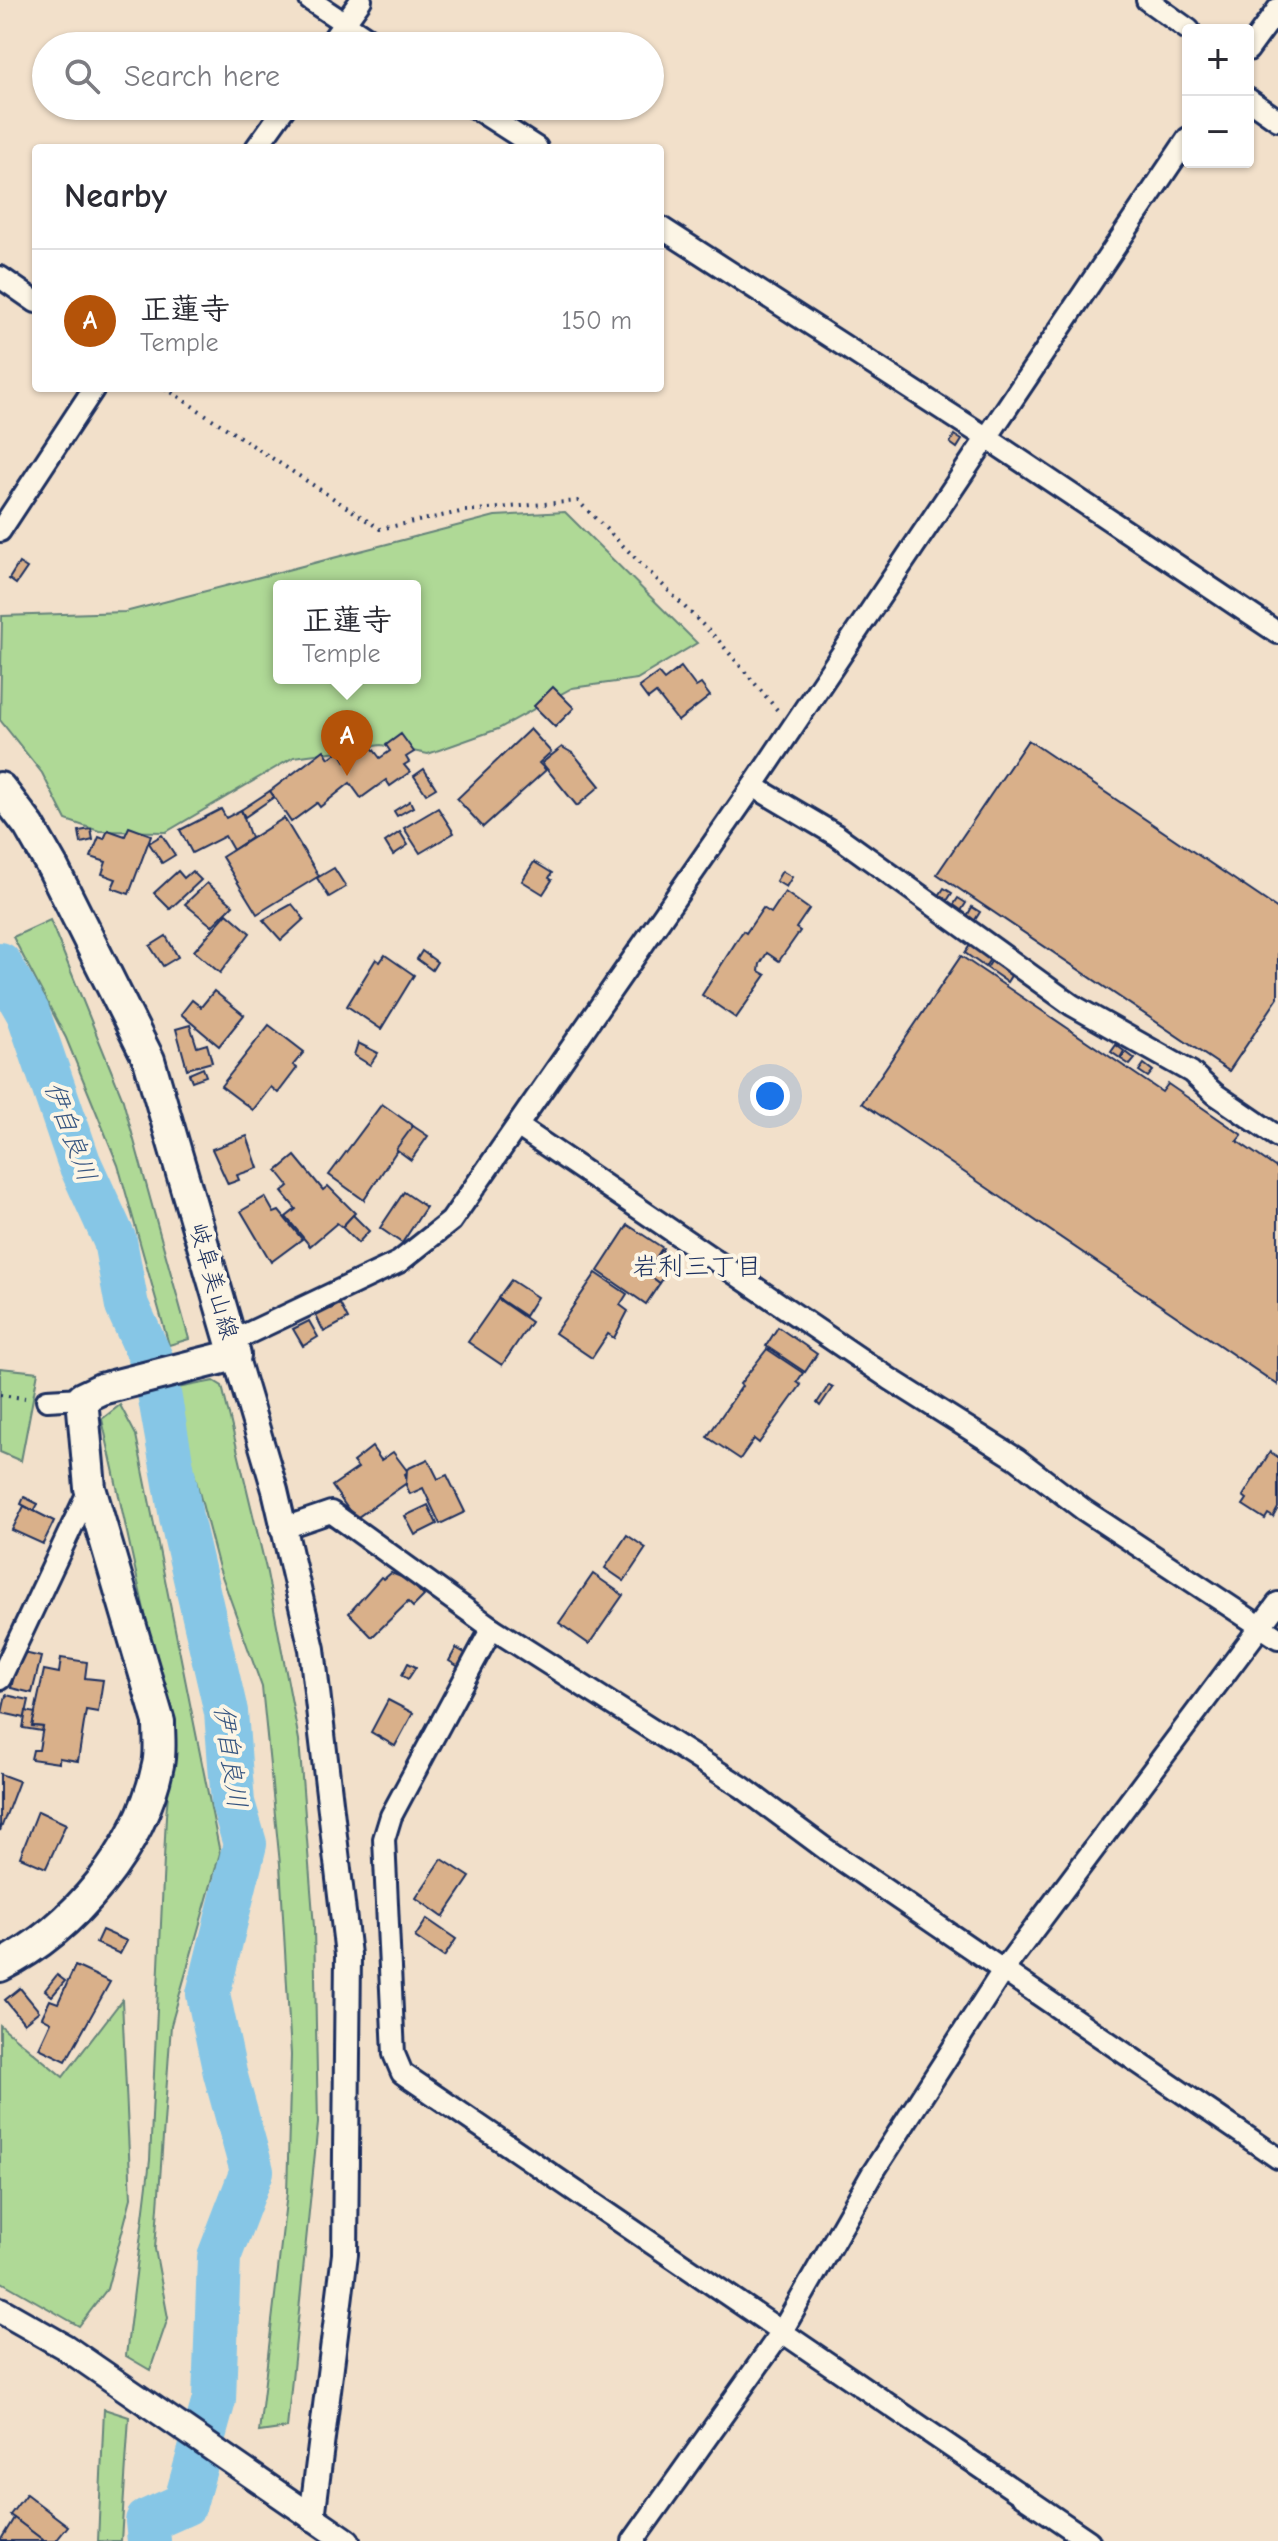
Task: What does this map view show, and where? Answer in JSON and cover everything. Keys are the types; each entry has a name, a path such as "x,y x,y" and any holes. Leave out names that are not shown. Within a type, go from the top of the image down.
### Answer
{"main road":[{"name":"岐阜美山線","path":"0,788 29,826 47,858 149,1060 226,1353 92,1394"},
{"path":"0,1966 13,1962 47,1934 105,1879 147,1803 159,1762 159,1722 90,1488 92,1394"}],"street":[{"path":"310,0 357,32"},
{"path":"338,32 361,0"},
{"path":"1147,0 1182,25"},
{"path":"1254,42 1278,9"},
{"path":"1254,103 1278,120"},
{"path":"259,144 276,120"},
{"path":"494,120 531,144"},
{"path":"312,2518 345,2254 348,1955 312,1649 281,1529 275,1490 226,1353 399,1262 451,1221 753,786 1182,147"},
{"path":"664,230 987,438 1278,633"},
{"path":"0,277 32,299"},
{"path":"0,531 91,392"},
{"path":"753,786 836,835 1072,1005 1191,1072 1215,1094 1278,1137"},
{"path":"519,1127 890,1379 1017,1459 1084,1510 1270,1633"},
{"path":"47,1400 92,1394"},
{"path":"0,1679 90,1488"},
{"path":"281,1529 331,1512 492,1628 742,1787 827,1850 1278,2158"},
{"path":"633,2541 781,2333 872,2174 1004,1969 1270,1633 1278,1603"},
{"path":"492,1628 391,1816 384,1839 394,2054 402,2073 1089,2541"},
{"path":"0,2310 65,2347 270,2485 347,2541"}],"path":[{"path":"171,392 380,529 465,511 578,501 719,641 792,728"}],"green space":[{"path":"565,512 697,643 637,679 572,688 498,729 428,754 381,745 294,757 166,832 99,831 66,820 42,773 0,720 2,616 125,612 495,516"},
{"path":"50,920 122,1097 189,1339 169,1345 118,1165 66,1038 13,937"},
{"path":"0,1368 38,1372 21,1461 0,1452"},
{"path":"214,1381 222,1386 267,1573 299,1740 314,1927 318,2123 287,2428 259,2432 287,2193 291,2055 280,1864 262,1687 219,1568 172,1389"},
{"path":"120,1405 136,1435 220,1853 171,2025 155,2249 168,2318 150,2370 126,2356 150,2160 166,1816 173,1741 102,1419"},
{"path":"122,2000 131,2198 107,2289 79,2326 0,2281 0,2025 63,2077"},
{"path":"104,2409 129,2417 121,2541 98,2541"}],"building":[{"path":"954,435 962,440 957,448 950,443"},
{"path":"19,563 27,568 16,584 9,579"},
{"path":"681,667 696,687 701,684 710,696 678,721 656,693 648,699 639,687 658,673 664,680"},
{"path":"553,687 574,708 555,727 534,706"},
{"path":"530,729 551,752 539,763 546,770 483,827 457,799"},
{"path":"401,734 414,752 406,757 409,762 404,765 410,772 390,786 386,780 361,798 350,783 320,807 317,803 291,822 270,791 324,750 329,758 339,751 346,762 370,745 380,758 390,751 386,745"},
{"path":"1028,740 1278,909 1278,998 1229,1071 937,874"},
{"path":"562,747 574,754 600,786 577,806 542,763"},
{"path":"424,769 436,788 426,794 414,776"},
{"path":"270,791 274,797 245,817 241,810"},
{"path":"410,801 413,807 397,816 394,811"},
{"path":"438,808 454,833 420,853 404,828"},
{"path":"221,809 226,818 241,810 251,838 233,850 225,836 192,853 180,830"},
{"path":"284,818 319,876 257,914 222,857"},
{"path":"129,827 151,835 129,894 112,888 116,879 102,874 106,862 91,857 99,837 104,839 108,830 125,836"},
{"path":"91,829 93,840 81,843 79,831"},
{"path":"400,832 408,845 393,855 385,842"},
{"path":"162,835 175,855 162,863 149,843"},
{"path":"534,862 552,873 549,878 552,880 543,894 522,881"},
{"path":"334,868 346,887 329,897 317,878"},
{"path":"178,871 184,878 192,871 201,880 170,909 154,893"},
{"path":"782,871 792,877 786,887 776,881"},
{"path":"207,883 233,905 212,926 185,904"},
{"path":"944,888 952,893 945,904 937,899"},
{"path":"785,892 809,909 796,928 800,931 779,961 767,953 759,971 766,975 736,1018 702,995 743,931 746,933 763,908 771,913"},
{"path":"958,898 966,903 959,914 951,909"},
{"path":"292,904 304,919 281,940 263,920"},
{"path":"972,907 980,912 973,923 966,918"},
{"path":"227,913 250,933 220,973 194,951"},
{"path":"166,936 178,957 163,966 150,946"},
{"path":"970,945 990,959 985,967 965,953"},
{"path":"422,951 437,962 432,970 417,959"},
{"path":"385,955 414,975 381,1029 347,1006 376,959 380,962"},
{"path":"961,956 1162,1092 1168,1084 1242,1135 1237,1141 1278,1169 1278,1385 862,1103"},
{"path":"992,960 1012,974 1007,982 987,968"},
{"path":"214,991 244,1015 219,1046 181,1014 192,1000 201,1007"},
{"path":"190,1025 197,1047 207,1044 212,1062 187,1069 176,1029"},
{"path":"269,1025 304,1052 293,1065 297,1068 278,1093 271,1087 253,1110 221,1086"},
{"path":"358,1043 378,1053 370,1065 354,1055"},
{"path":"1116,1045 1124,1051 1120,1058 1111,1052"},
{"path":"1126,1052 1135,1059 1130,1065 1121,1059"},
{"path":"1144,1064 1153,1071 1148,1077 1139,1071"},
{"path":"203,1068 206,1076 192,1081 189,1074"},
{"path":"382,1104 413,1126 364,1200 329,1175"},
{"path":"413,1126 428,1136 411,1160 396,1149"},
{"path":"247,1136 258,1168 237,1175 239,1180 228,1184 212,1149"},
{"path":"295,1156 323,1190 328,1186 355,1213 342,1227 337,1223 310,1246 286,1217 296,1209 282,1192 289,1186 277,1171"},
{"path":"404,1192 426,1207 402,1243 380,1228"},
{"path":"265,1197 274,1213 279,1211 302,1239 271,1262 241,1211"},
{"path":"353,1215 369,1231 358,1243 342,1227"},
{"path":"628,1225 663,1248 646,1273 660,1283 646,1304 598,1271"},
{"path":"661,1250 676,1260 660,1283 646,1273"},
{"path":"596,1273 627,1294 620,1305 628,1311 614,1338 608,1334 592,1358 555,1333"},
{"path":"511,1280 537,1297 525,1316 498,1298"},
{"path":"498,1299 531,1322 502,1365 468,1342"},
{"path":"340,1304 348,1319 324,1332 316,1316"},
{"path":"309,1321 318,1337 303,1346 293,1329"},
{"path":"778,1327 817,1354 805,1372 766,1346"},
{"path":"767,1349 803,1373 797,1382 801,1385 759,1443 754,1439 740,1459 707,1437 742,1386 740,1384"},
{"path":"829,1385 833,1387 820,1406 817,1403"},
{"path":"372,1447 381,1460 393,1452 408,1472 405,1474 408,1482 355,1519 332,1486 358,1468 353,1462"},
{"path":"1270,1452 1278,1457 1278,1508 1273,1517 1268,1514 1265,1519 1243,1505 1247,1499 1243,1496"},
{"path":"428,1459 438,1479 447,1475 465,1512 440,1524 423,1488 410,1494 406,1485 407,1469"},
{"path":"24,1497 38,1504 34,1511 21,1504"},
{"path":"428,1505 437,1524 415,1535 405,1516"},
{"path":"24,1506 54,1521 43,1544 12,1530"},
{"path":"627,1535 646,1548 624,1581 605,1568"},
{"path":"391,1573 409,1580 424,1596 413,1607 408,1602 372,1637 349,1613 381,1577 384,1579"},
{"path":"593,1574 623,1595 589,1644 559,1623"},
{"path":"456,1648 467,1654 459,1667 449,1661"},
{"path":"20,1652 41,1657 32,1693 11,1688"},
{"path":"61,1658 87,1662 85,1678 103,1680 98,1712 86,1710 78,1761 59,1758 59,1763 31,1759 33,1750 39,1750 43,1727 32,1726 44,1670 59,1673"},
{"path":"408,1663 416,1667 408,1679 402,1675"},
{"path":"6,1695 29,1700 25,1718 2,1713"},
{"path":"388,1700 413,1713 395,1746 371,1732"},
{"path":"26,1711 35,1713 32,1726 43,1727 42,1731 23,1728"},
{"path":"0,1774 19,1781 0,1831"},
{"path":"38,1811 66,1824 46,1868 20,1857"},
{"path":"442,1859 470,1877 443,1917 416,1898"},
{"path":"427,1919 456,1939 444,1957 415,1937"},
{"path":"102,1930 127,1941 120,1954 96,1943"},
{"path":"75,1966 110,1982 66,2061 39,2048 51,2022 42,2017 50,2000 58,2003"},
{"path":"57,1975 65,1981 52,1996 45,1990"},
{"path":"20,1988 39,2011 24,2023 5,2000"},
{"path":"26,2494 68,2526 56,2541 44,2541 10,2515"},
{"path":"14,2518 43,2540 43,2541 0,2541"}],"waterway":[{"name":"伊自良川","path":"0,964 28,1013 79,1162 115,1241 127,1306 154,1365 181,1517 226,1712 233,1803 245,1844 208,1994 225,2073 252,2171 219,2257 214,2400 185,2504 147,2521 149,2541"}],"place":[{"name":"正蓮寺","path":"347,776"}],"district":[{"name":"岩利三丁目","path":"697,1267"}]}
